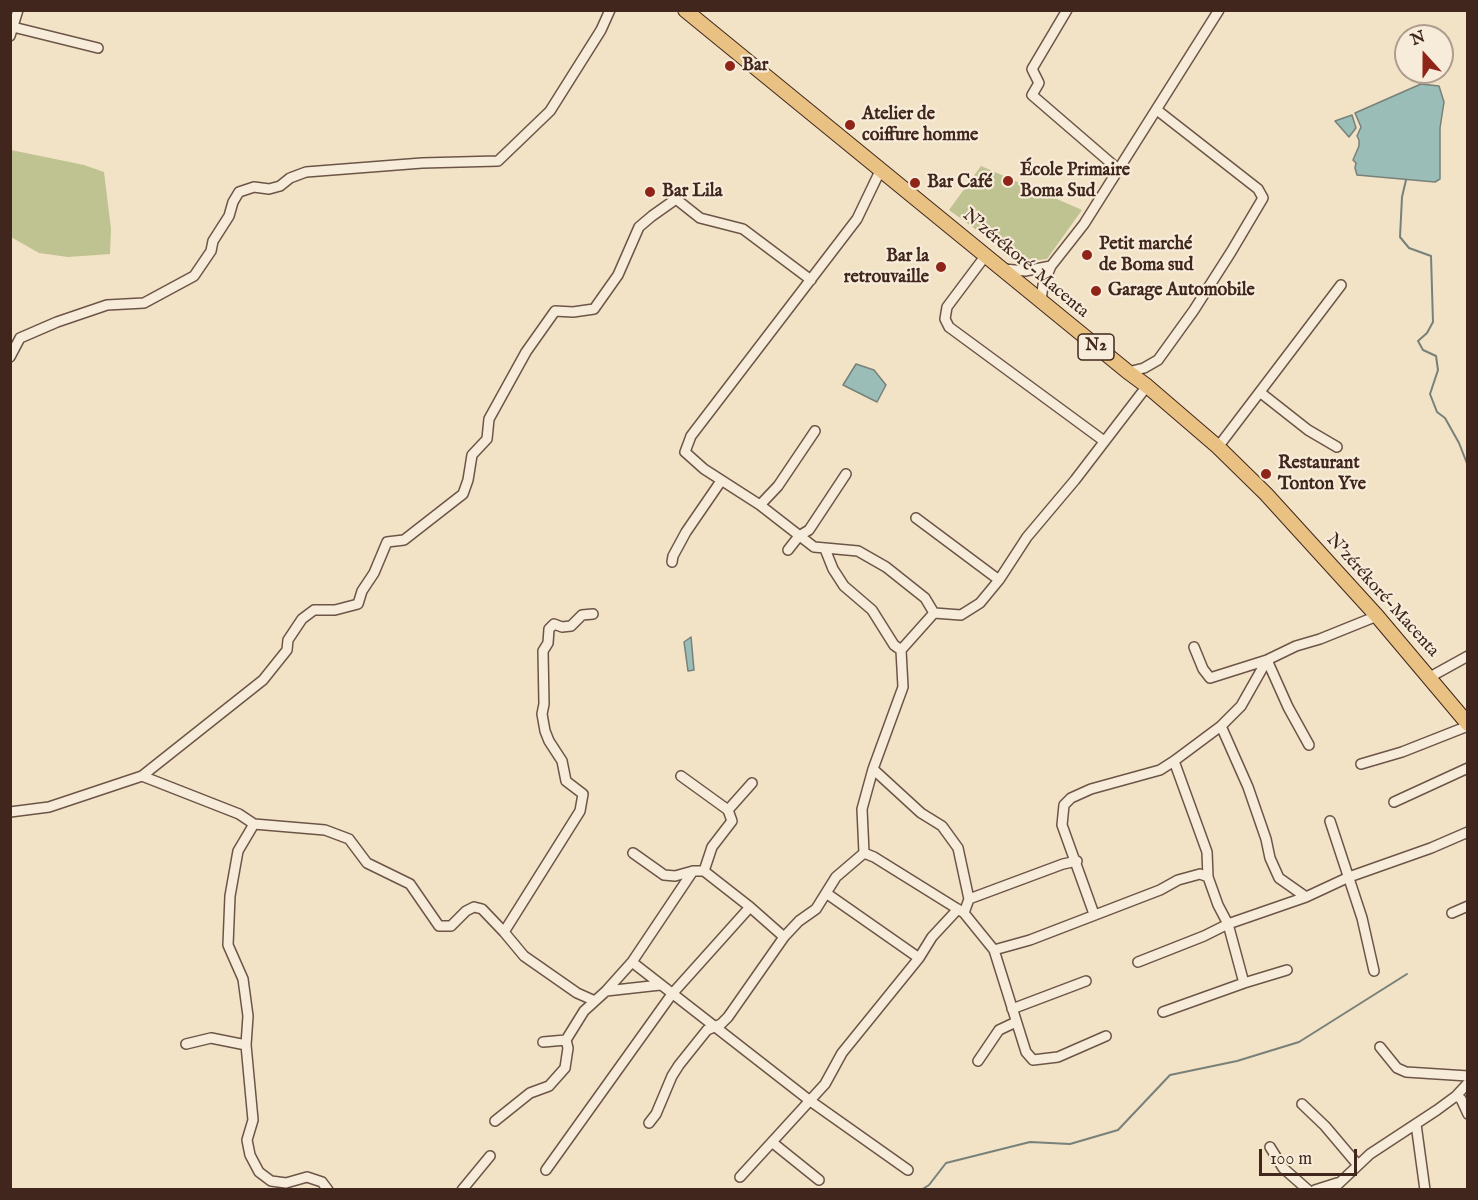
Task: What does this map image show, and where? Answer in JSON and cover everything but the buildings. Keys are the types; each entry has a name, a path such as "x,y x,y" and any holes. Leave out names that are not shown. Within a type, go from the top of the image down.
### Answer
{"highway":[{"name":"N'zérékoré-Macenta","path":"685,10 1147,386 1218,447 1266,494 1377,616 1430,677 1467,725"}],"street":[{"path":"18,10 12,32 98,48"},
{"path":"10,357 21,338 57,322 107,304 144,303 194,276 212,251 213,241 229,216 239,192 254,187 270,189 306,172 422,163 498,161 550,111 601,30 610,10"},
{"path":"1067,10 1032,69 1039,84 1032,95 1119,170"},
{"path":"1041,301 1043,285 1051,266 1084,224 1219,10"},
{"path":"1128,372 1144,368 1158,360 1213,281 1263,198 1258,189 1157,110"},
{"path":"881,169 867,195 858,219 691,436 686,452 704,469 760,505 814,548 858,551 885,567 925,598 934,613"},
{"path":"10,812 49,807 142,776 263,680 287,650 288,640 302,619 314,610 335,610 358,604 362,591 374,573 387,542 404,540 463,494 472,455 487,439 489,419 525,352 555,311 573,312 594,309 618,275 639,227 676,199 700,218 743,229 811,280"},
{"path":"986,255 947,307 945,319 949,327 1104,441"},
{"path":"1004,269 1025,271 1051,266"},
{"path":"1218,447 1341,285"},
{"path":"934,613 961,615 980,603 999,580 1027,537 1075,480 1147,386"},
{"path":"1261,393 1308,430 1337,447"},
{"path":"760,505 778,486 815,431"},
{"path":"788,550 799,536 809,530 846,474"},
{"path":"672,562 686,532 721,481"},
{"path":"916,518 999,580"},
{"path":"825,549 833,569 844,586 872,610 894,645 901,650"},
{"path":"864,853 862,809 873,769 903,687 901,650 934,613"},
{"path":"504,932 580,811 583,794 566,780 562,761 545,731 542,714 544,705 543,651 548,643 549,629 554,624 562,627 572,626 582,615 593,614"},
{"path":"1194,647 1203,669 1210,678 1267,660 1296,646 1377,616"},
{"path":"1430,677 1467,656"},
{"path":"1094,914 1077,861 1062,825 1064,805 1071,798 1091,789 1160,770 1174,761 1221,726 1241,706 1267,660"},
{"path":"1267,660 1288,707 1309,745"},
{"path":"1361,764 1402,752 1467,725"},
{"path":"1221,726 1248,787 1266,839 1270,858 1279,878 1306,897"},
{"path":"1174,761 1207,852 1208,878 1228,924 1244,983"},
{"path":"1394,802 1467,768"},
{"path":"873,769 921,813 942,826 958,848 969,900"},
{"path":"142,776 239,814 254,824 326,830 349,839 367,863 410,884 440,926 451,926 466,911 474,907 482,909 525,957 577,993 595,1001"},
{"path":"681,776 728,810 732,821 712,847 704,871"},
{"path":"728,810 752,783"},
{"path":"1330,821 1362,918 1374,971"},
{"path":"254,824 238,851 230,896 228,945 243,979 248,1016 246,1045 253,1120 247,1140 250,1155 259,1172 271,1180 286,1183 307,1177 322,1182 328,1190"},
{"path":"1138,962 1228,924 1306,897 1467,832"},
{"path":"633,853 664,875 675,876 693,871 704,871 750,907 784,938"},
{"path":"649,1124 679,1065 707,1030 721,1024 728,1017 784,938 800,921 816,909 845,867 864,853"},
{"path":"864,853 961,911 994,950 1026,1052 1033,1060 1058,1057 1106,1036"},
{"path":"740,1177 825,1084 842,1053 920,958 932,937 961,911 969,900 1063,864 1077,861"},
{"path":"495,1121 530,1093 549,1086 565,1068 568,1048 566,1040 584,1011 606,992 632,962 693,871"},
{"path":"994,950 1030,940 1160,890 1178,880 1200,874 1208,878"},
{"path":"826,893 920,958"},
{"path":"1452,913 1467,906"},
{"path":"546,1170 672,994 750,907"},
{"path":"632,962 809,1100 908,1170"},
{"path":"1163,1012 1287,970"},
{"path":"1012,1009 1086,981"},
{"path":"606,992 660,985"},
{"path":"978,1061 999,1030 1016,1023"},
{"path":"186,1044 211,1038 246,1045"},
{"path":"543,1042 566,1040"},
{"path":"1380,1047 1396,1068 1406,1072 1467,1076"},
{"path":"1315,1190 1335,1186 1370,1155 1456,1096 1467,1083"},
{"path":"1456,1096 1461,1100 1467,1114"},
{"path":"1302,1104 1325,1126 1358,1165"},
{"path":"1416,1124 1425,1190"},
{"path":"773,1143 819,1180"},
{"path":"1270,1147 1283,1168 1308,1190"},
{"path":"462,1190 490,1156"}],"green space":[{"path":"11,150 84,165 104,172 111,229 110,254 68,257 39,253 11,237"},
{"path":"981,166 1082,210 1047,259 1021,262 949,210"}],"water":[{"path":"1421,84 1439,86 1444,102 1440,128 1440,179 1435,182 1357,175 1356,163 1353,160 1359,146 1357,136 1361,127 1355,113"},
{"path":"1352,115 1356,128 1349,137 1335,121"},
{"path":"856,364 874,370 886,385 877,402 843,385"},
{"path":"691,637 694,670 688,671 684,642"}],"waterway":[{"path":"1406,180 1402,197 1400,237 1409,248 1431,256 1433,322 1427,333 1418,341 1423,350 1436,356 1438,370 1430,394 1437,412 1445,418 1459,443 1468,466"},
{"path":"921,1190 929,1185 946,1163 1030,1142 1070,1144 1118,1130 1170,1075 1237,1061 1299,1042 1407,974"}],"place":[{"name":"Bar","path":"730,66"},
{"name":"Atelier de coiffure homme","path":"850,125"},
{"name":"École Primaire Boma Sud","path":"1008,181"},
{"name":"Bar Café","path":"915,183"},
{"name":"Bar Lila","path":"650,192"},
{"name":"Petit marché de Boma sud","path":"1087,255"},
{"name":"Bar la retrouvaille","path":"941,267"},
{"name":"Garage Automobile","path":"1096,291"},
{"name":"Restaurant Tonton Yve","path":"1266,474"}]}
